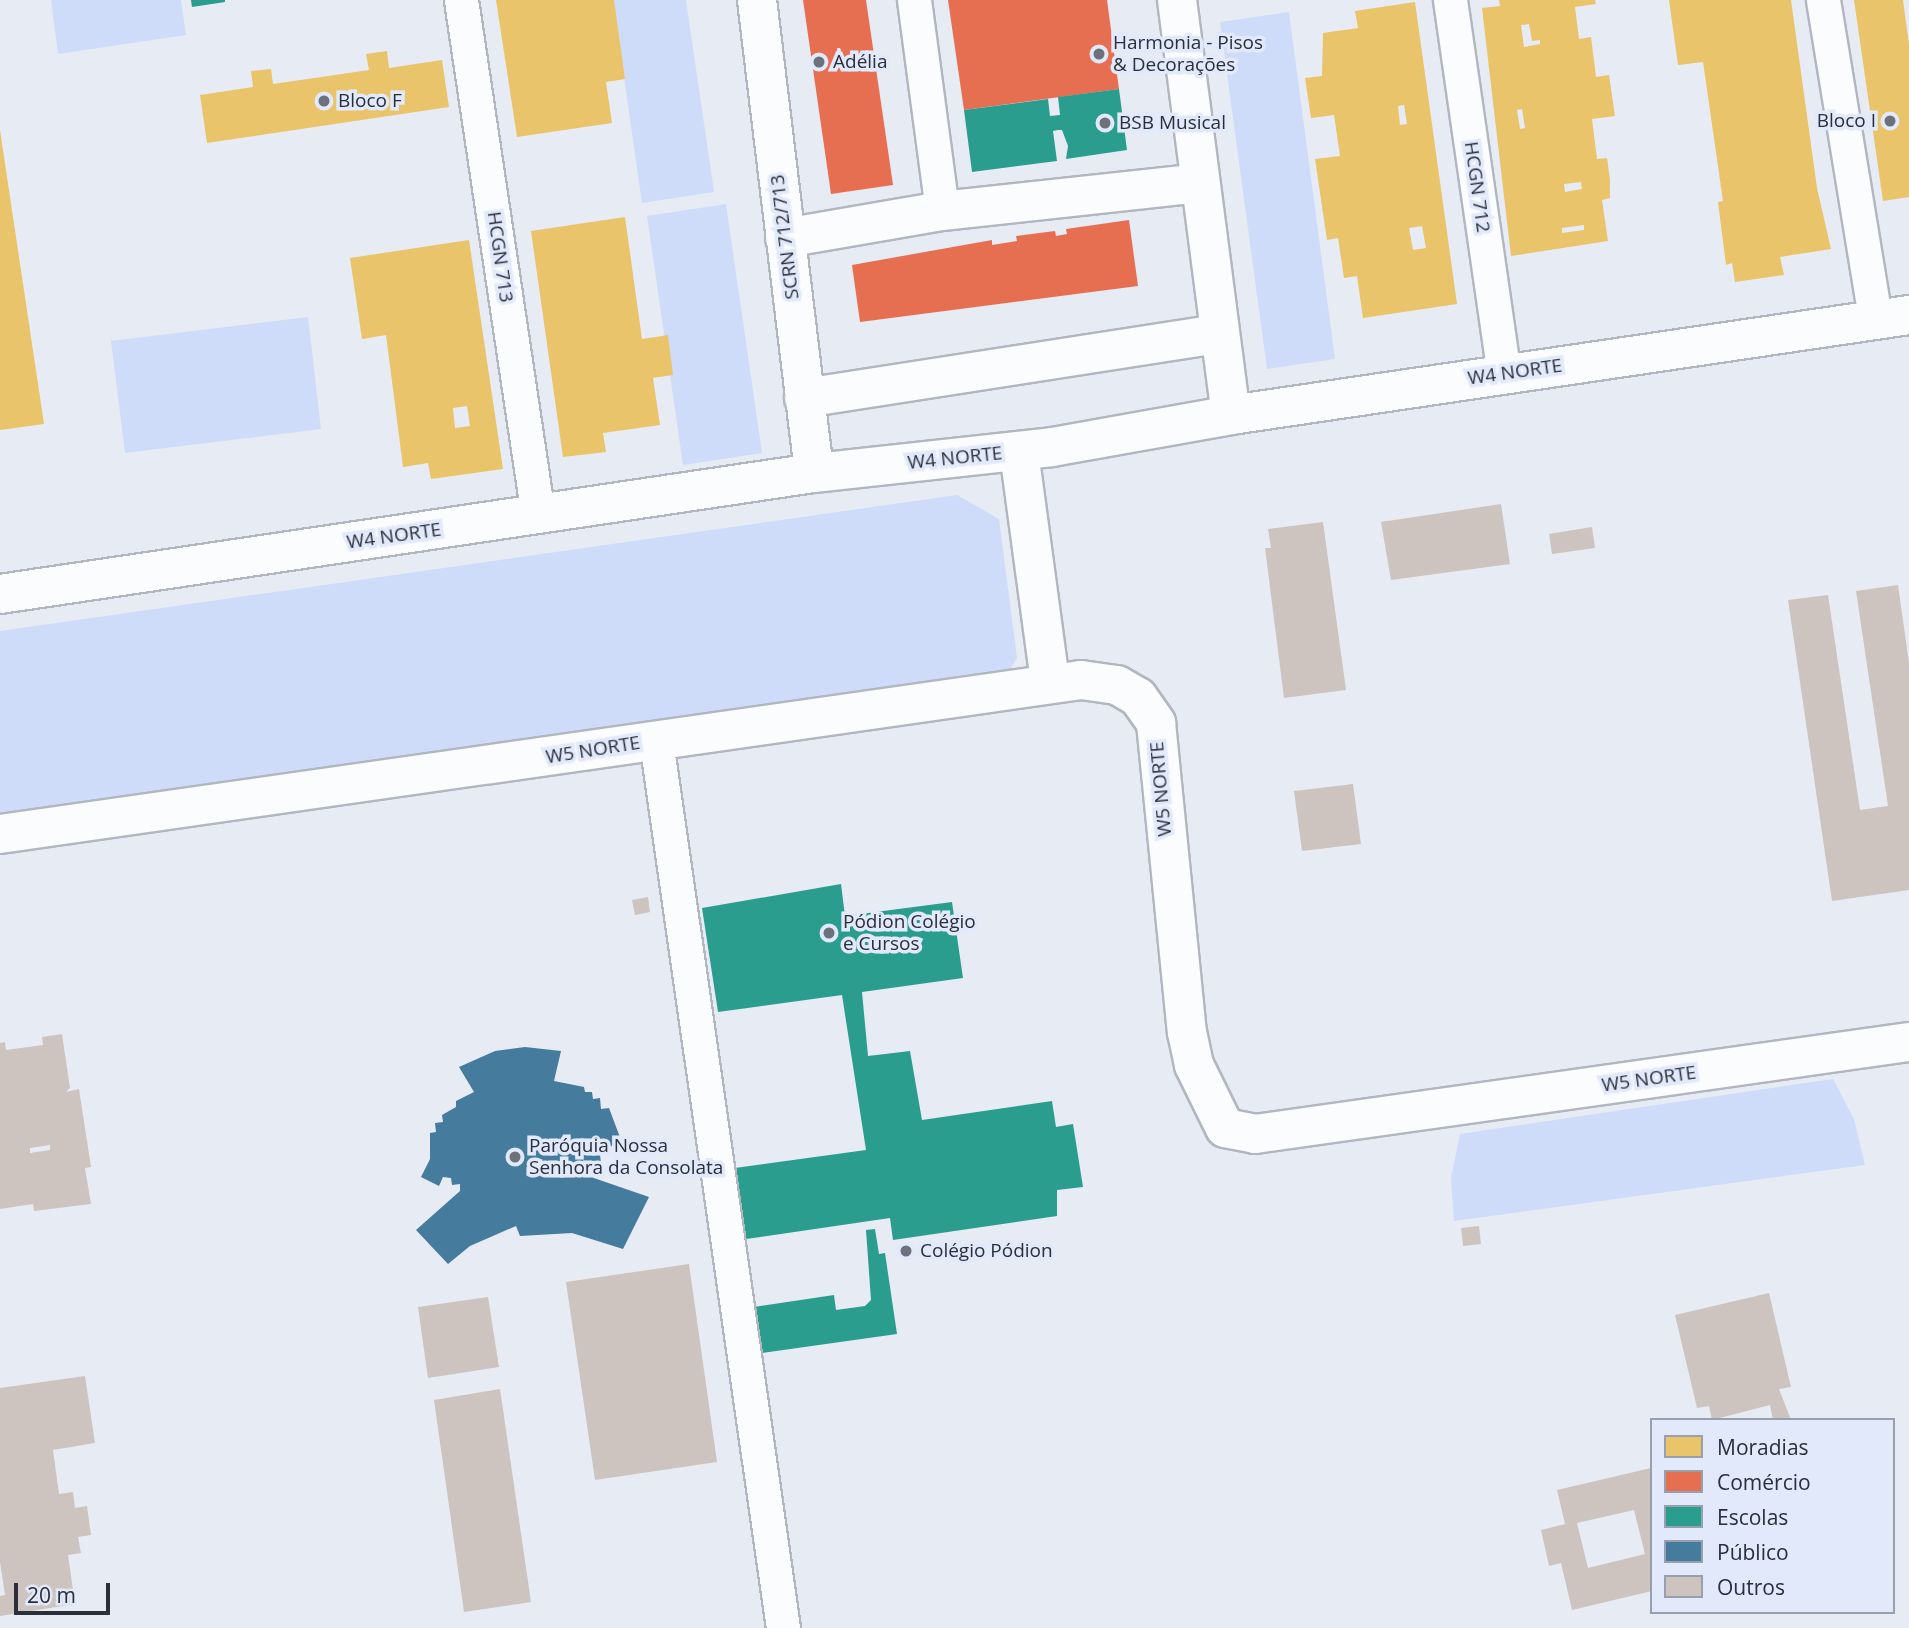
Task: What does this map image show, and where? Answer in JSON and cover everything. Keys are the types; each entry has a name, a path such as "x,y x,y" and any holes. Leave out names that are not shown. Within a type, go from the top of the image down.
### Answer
{"main road":[{"name":"SCRN 712/713","path":"757,0 814,473"},
{"path":"1177,0 1218,334 1231,415"},
{"path":"785,238 942,211 1199,183"},
{"name":"W4 NORTE","path":"0,594 814,473 1019,452 1231,415 1892,317"},
{"path":"804,398 1218,334"},
{"path":"1019,452 1050,682"},
{"name":"W5 NORTE","path":"0,834 1050,682 1117,685 1138,697 1156,723 1187,1032 1194,1065 1225,1128 1255,1134 1909,1042"}],"street":[{"name":"HCGN 713","path":"461,0 538,515"},
{"path":"915,0 942,211"},
{"name":"HCGN 712","path":"1450,0 1504,374"},
{"path":"1823,0 1892,317"},
{"path":"656,741 783,1628"}],"shaded area":[{"path":"51,0 181,0 186,35 58,54"},
{"path":"613,0 686,0 714,192 642,203"},
{"path":"1289,12 1335,359 1267,369 1220,22"},
{"path":"726,204 762,453 683,465 647,216"},
{"path":"308,317 321,429 125,453 111,341"},
{"path":"957,495 999,519 1017,658 1006,676 0,819 0,631"},
{"path":"1833,1079 1854,1119 1865,1165 1454,1221 1451,1178 1460,1134"}],"building: Moradias":[{"path":"496,0 614,0 625,79 606,82 612,123 517,137"},
{"path":"1499,0 1595,0 1596,4 1575,7 1579,39 1591,37 1596,77 1609,75 1615,116 1592,119 1597,159 1607,158 1610,180 1610,198 1602,200 1608,241 1511,256 1482,8 1500,6","holes":["1529,24 1532,41 1540,40 1540,44 1524,47 1521,25","1522,109 1525,128 1520,129 1517,110","1581,182 1582,189 1565,192 1564,184","1584,225 1584,230 1562,233 1562,228"]},
{"path":"1669,0 1791,0 1817,188 1831,249 1780,257 1784,275 1735,282 1732,263 1726,265 1718,202 1723,201 1703,62 1678,65"},
{"name":"Bloco I","path":"1854,0 1903,0 1909,44 1909,197 1883,201"},
{"path":"1415,2 1457,304 1363,318 1357,276 1344,278 1338,238 1327,240 1315,159 1340,156 1334,115 1311,118 1305,78 1322,76 1323,33 1358,28 1355,11","holes":["1404,105 1407,124 1400,125 1398,106","1422,226 1426,248 1413,250 1409,228"]},
{"name":"Bloco F","path":"387,51 389,68 442,60 449,107 207,143 200,95 253,87 251,71 271,69 273,84 369,70 366,54"},
{"path":"0,130 44,424 0,430"},
{"path":"625,217 642,339 668,335 673,375 653,378 660,425 603,433 606,452 563,457 531,231"},
{"path":"469,240 503,469 431,479 428,463 403,467 386,335 362,339 350,258","holes":["467,406 470,426 455,428 453,408"]}],"building: Comércio":[{"path":"803,0 866,0 893,185 831,194"},
{"path":"948,0 1107,0 1119,89 964,110"},
{"path":"1129,220 1138,286 860,322 852,265 992,240 992,245 1017,241 1016,236 1055,231 1056,236 1067,234 1066,229"}],"building: Escolas":[{"path":"191,0 225,0 225,2 192,7"},
{"path":"1119,89 1127,150 1066,159 1068,146 1062,130 1058,130 1053,131 1057,161 972,172 964,110 1048,99 1050,116 1060,115 1058,97"},
{"path":"841,884 845,916 952,902 963,978 862,992 868,1056 910,1051 922,1120 1052,1101 1056,1127 1073,1124 1083,1187 1057,1190 1057,1216 893,1240 890,1218 746,1239 745,1233 736,1235 729,1185 737,1183 735,1168 866,1150 842,995 718,1012 702,908"},
{"path":"875,1229 879,1254 885,1253 897,1334 754,1354 747,1308 834,1295 836,1310 865,1306 871,1300 866,1230"}],"building: Público":[{"name":"Paróquia Nossa Senhora da Consolata","path":"525,1047 561,1051 554,1081 584,1087 585,1092 592,1092 593,1099 600,1098 601,1109 609,1108 621,1140 607,1149 608,1155 600,1155 601,1163 594,1164 588,1176 649,1197 623,1249 572,1233 520,1236 516,1226 470,1246 448,1264 416,1230 460,1191 460,1184 452,1185 451,1178 443,1177 439,1186 421,1177 430,1159 430,1133 436,1132 435,1123 443,1122 442,1115 456,1107 456,1101 474,1092 459,1067 495,1051"}],"building: Outros":[{"path":"1501,504 1510,564 1391,580 1381,522"},
{"path":"1323,522 1346,690 1284,698 1265,548 1271,548 1268,529"},
{"path":"1592,527 1595,548 1552,554 1549,534"},
{"path":"1898,585 1909,663 1909,890 1832,901 1788,600 1828,595 1860,810 1888,806 1856,591"},
{"path":"1353,784 1361,844 1302,851 1294,791"},
{"path":"648,897 650,912 635,915 632,900"},
{"path":"62,1034 70,1088 66,1092 79,1089 91,1167 85,1168 91,1204 34,1211 33,1204 0,1209 0,1043 5,1042 6,1050 43,1045 42,1037","holes":["50,1145 50,1150 30,1153 30,1148"]},
{"path":"1479,1226 1481,1244 1463,1246 1461,1228"},
{"path":"689,1264 717,1462 595,1480 566,1282"},
{"path":"1769,1293 1791,1387 1779,1389 1790,1418 1773,1418 1770,1405 1720,1418 1712,1418 1709,1406 1697,1408 1675,1315"},
{"path":"488,1297 499,1367 428,1378 418,1307"},
{"path":"85,1376 95,1443 53,1450 59,1494 73,1492 75,1508 87,1506 91,1535 78,1537 81,1553 68,1555 75,1604 0,1616 0,1596 5,1595 0,1562 0,1388"},
{"path":"500,1389 531,1602 464,1612 434,1400"},
{"path":"1650,1468 1650,1591 1572,1610 1561,1563 1549,1566 1541,1530 1565,1524 1557,1490","holes":["1634,1510 1645,1554 1588,1568 1577,1523"]}],"place":[{"name":"Harmonia - Pisos & Decorações","path":"1099,54"},
{"name":"Adélia","path":"819,62"},
{"name":"Bloco F","path":"324,101"},
{"name":"Bloco I","path":"1890,121"},
{"name":"BSB Musical","path":"1105,123"},
{"name":"Pódion Colégio e Cursos","path":"829,933"},
{"name":"Paróquia Nossa Senhora da Consolata","path":"515,1157"},
{"name":"Colégio Pódion","path":"906,1251"}]}
